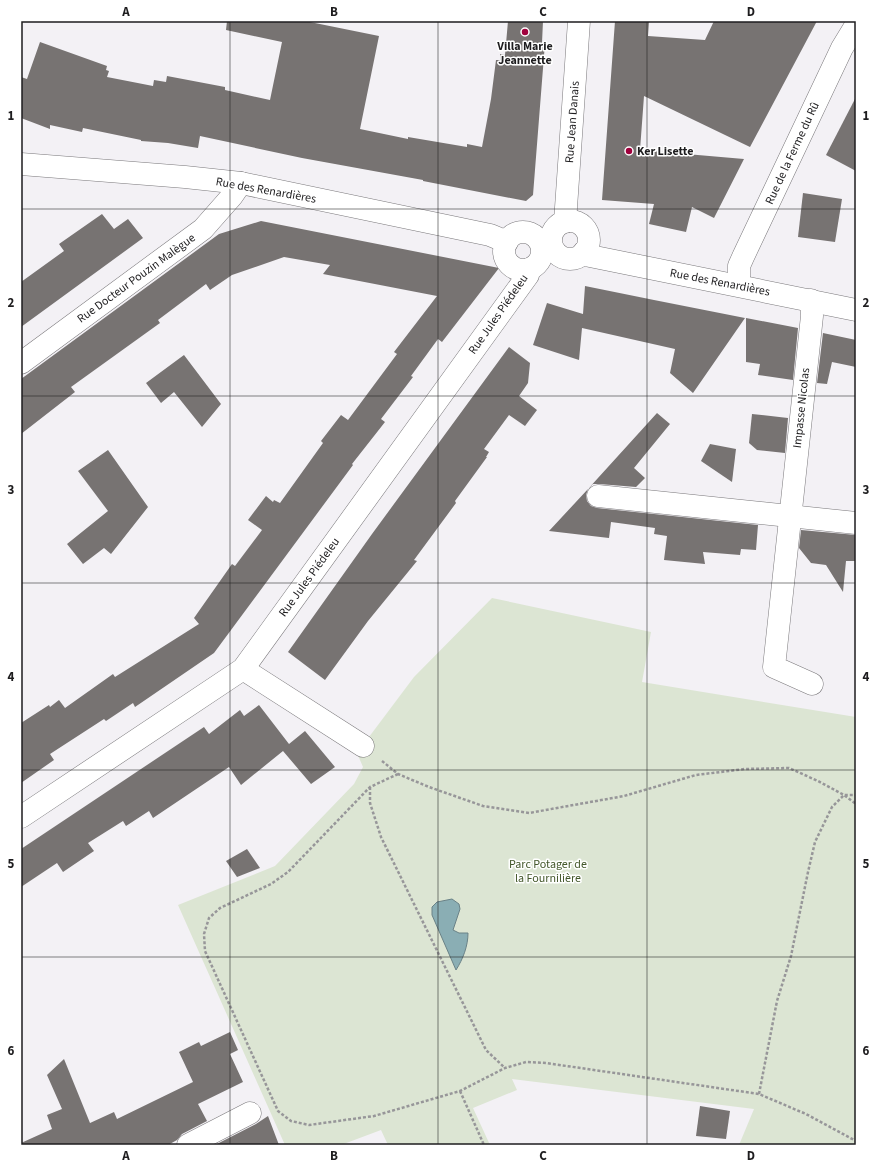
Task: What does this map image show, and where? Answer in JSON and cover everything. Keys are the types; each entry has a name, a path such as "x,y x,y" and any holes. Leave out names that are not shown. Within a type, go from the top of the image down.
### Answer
{"street":[{"name":"Rue Jean Danais","path":"542,262 552,245 553,232 561,225 579,21"},
{"name":"Rue de la Ferme du Rû","path":"739,285 739,266 742,257 842,48 856,25"},
{"name":"Rue des Renardières","path":"21,164 241,183 490,235 507,242"},
{"name":"Rue Docteur Pouzin Malègue","path":"21,363 203,229 232,196 241,183"},
{"path":"573,222 579,224 587,233 588,245 584,252 576,258 564,258 542,262 523,270 511,266 507,262 504,250 507,242 514,234 520,233 532,235 561,225 573,222"},
{"path":"532,235 540,244 542,262"},
{"name":"Rue des Renardières","path":"584,252 590,256 739,285 856,310"},
{"name":"Rue Jules Piédeleu","path":"21,817 243,668 528,275 542,262"},
{"name":"Impasse Nicolas","path":"811,300 812,316 774,667 812,684"},
{"path":"598,496 856,523"},
{"path":"243,668 363,746"},
{"path":"188,1145 250,1113"}],"path":[{"path":"363,746 398,774 429,787 483,806 529,813 624,796 696,775 745,769 789,768 818,781 844,795 856,804"},
{"path":"398,774 370,786 288,872 271,884 220,908 209,918 204,934 205,951 278,1111 291,1121 309,1125 374,1116 460,1091 505,1068 526,1062 546,1063 759,1094 806,1114 856,1142"},
{"path":"370,786 370,803 381,837 486,1050 505,1068"},
{"path":"759,1094 777,1001 791,956 808,872 816,842 832,807 844,795 856,795"},
{"path":"460,1091 484,1145"}],"green space":[{"name":"Parc Potager de la Fournilière","path":"492,598 651,632 642,682 856,717 856,1145 739,1145 754,1109 512,1079 517,1090 473,1108 490,1145 388,1145 381,1130 341,1145 285,1145 178,905 275,866 354,784 363,767 357,753 414,677"}],"water":[{"path":"452,899 459,904 460,909 453,930 459,933 468,933 465,952 456,970 432,915 432,907 437,902"}],"building":[{"path":"227,21 305,21 379,36 360,129 408,139 408,137 467,147 467,144 482,147 491,99 496,60 500,60 500,54 505,55 508,21 543,21 542,43 545,43 533,195 526,201 423,180 302,158 200,136 198,148 168,143 141,141 83,128 82,132 50,125 50,129 21,118 21,77 27,79 40,42 107,66 106,70 109,71 107,77 153,86 154,80 166,82 167,76 225,87 225,90 270,100 282,42 226,30"},
{"path":"615,21 649,21 648,36 705,40 714,21 817,21 750,147 644,96 640,150 744,159 714,218 692,207 686,232 649,224 654,204 602,200"},
{"path":"856,97 856,171 826,155"},
{"path":"803,193 842,199 835,242 798,237"},
{"path":"102,214 114,229 128,219 143,238 21,327 21,282 64,251 59,244"},
{"path":"261,221 499,268 442,342 438,339 411,376 413,377 381,419 385,422 352,464 353,465 214,653 135,707 133,703 106,721 104,719 50,754 54,760 21,783 21,723 49,705 50,707 59,700 65,708 113,674 115,677 199,624 194,618 232,564 235,566 262,530 248,520 266,496 273,502 274,500 280,503 323,443 321,441 341,415 348,420 397,354 394,352 437,296 323,274 330,265 284,257 232,275 210,290 206,284 158,320 160,323 71,387 75,392 21,434 21,379 219,234"},
{"path":"585,286 745,318 693,393 670,373 675,349 582,328 579,360 533,345 547,303 583,314"},
{"path":"746,318 798,328 793,380 758,375 760,364 746,362"},
{"path":"823,333 856,340 856,367 832,362 827,384 817,383"},
{"path":"509,347 530,363 528,383 519,396 537,410 525,426 509,415 484,449 489,452 487,457 455,501 456,503 414,560 417,561 368,621 325,680 288,652 372,534"},
{"path":"184,355 221,404 202,427 174,392 161,403 146,383"},
{"path":"657,413 670,424 634,468 645,478 636,487 593,484 588,489"},
{"path":"752,414 788,418 785,453 757,450 749,443"},
{"path":"710,444 736,449 732,482 701,461"},
{"path":"108,450 148,507 111,554 104,548 83,564 67,544 108,511 78,471"},
{"path":"588,489 586,495 587,501 591,506 597,508 758,525 756,550 741,549 740,555 703,552 705,564 664,560 667,536 654,534 655,528 611,522 609,538 549,531"},
{"path":"801,530 856,535 856,561 846,561 843,592 826,565 811,563 799,548"},
{"path":"259,705 289,744 305,731 335,767 311,784 283,751 241,785 229,767 153,818 149,811 126,826 123,821 88,843 94,851 63,872 57,863 21,887 21,849 204,727 209,734 240,710 244,716"},
{"path":"247,849 260,868 237,877 226,861"},
{"path":"230,1032 238,1050 230,1054 243,1082 198,1104 207,1121 182,1134 177,1140 168,1145 21,1145 21,1143 52,1129 47,1115 62,1109 47,1075 64,1059 90,1123 114,1112 117,1119 193,1082 179,1052 199,1042 201,1046"},
{"path":"700,1106 730,1111 726,1139 696,1136"},
{"path":"268,1116 279,1145 215,1145 256,1124"}],"place":[{"name":"Villa Marie Jeannette","path":"525,32"},
{"name":"Ker Lisette","path":"629,151"}]}
